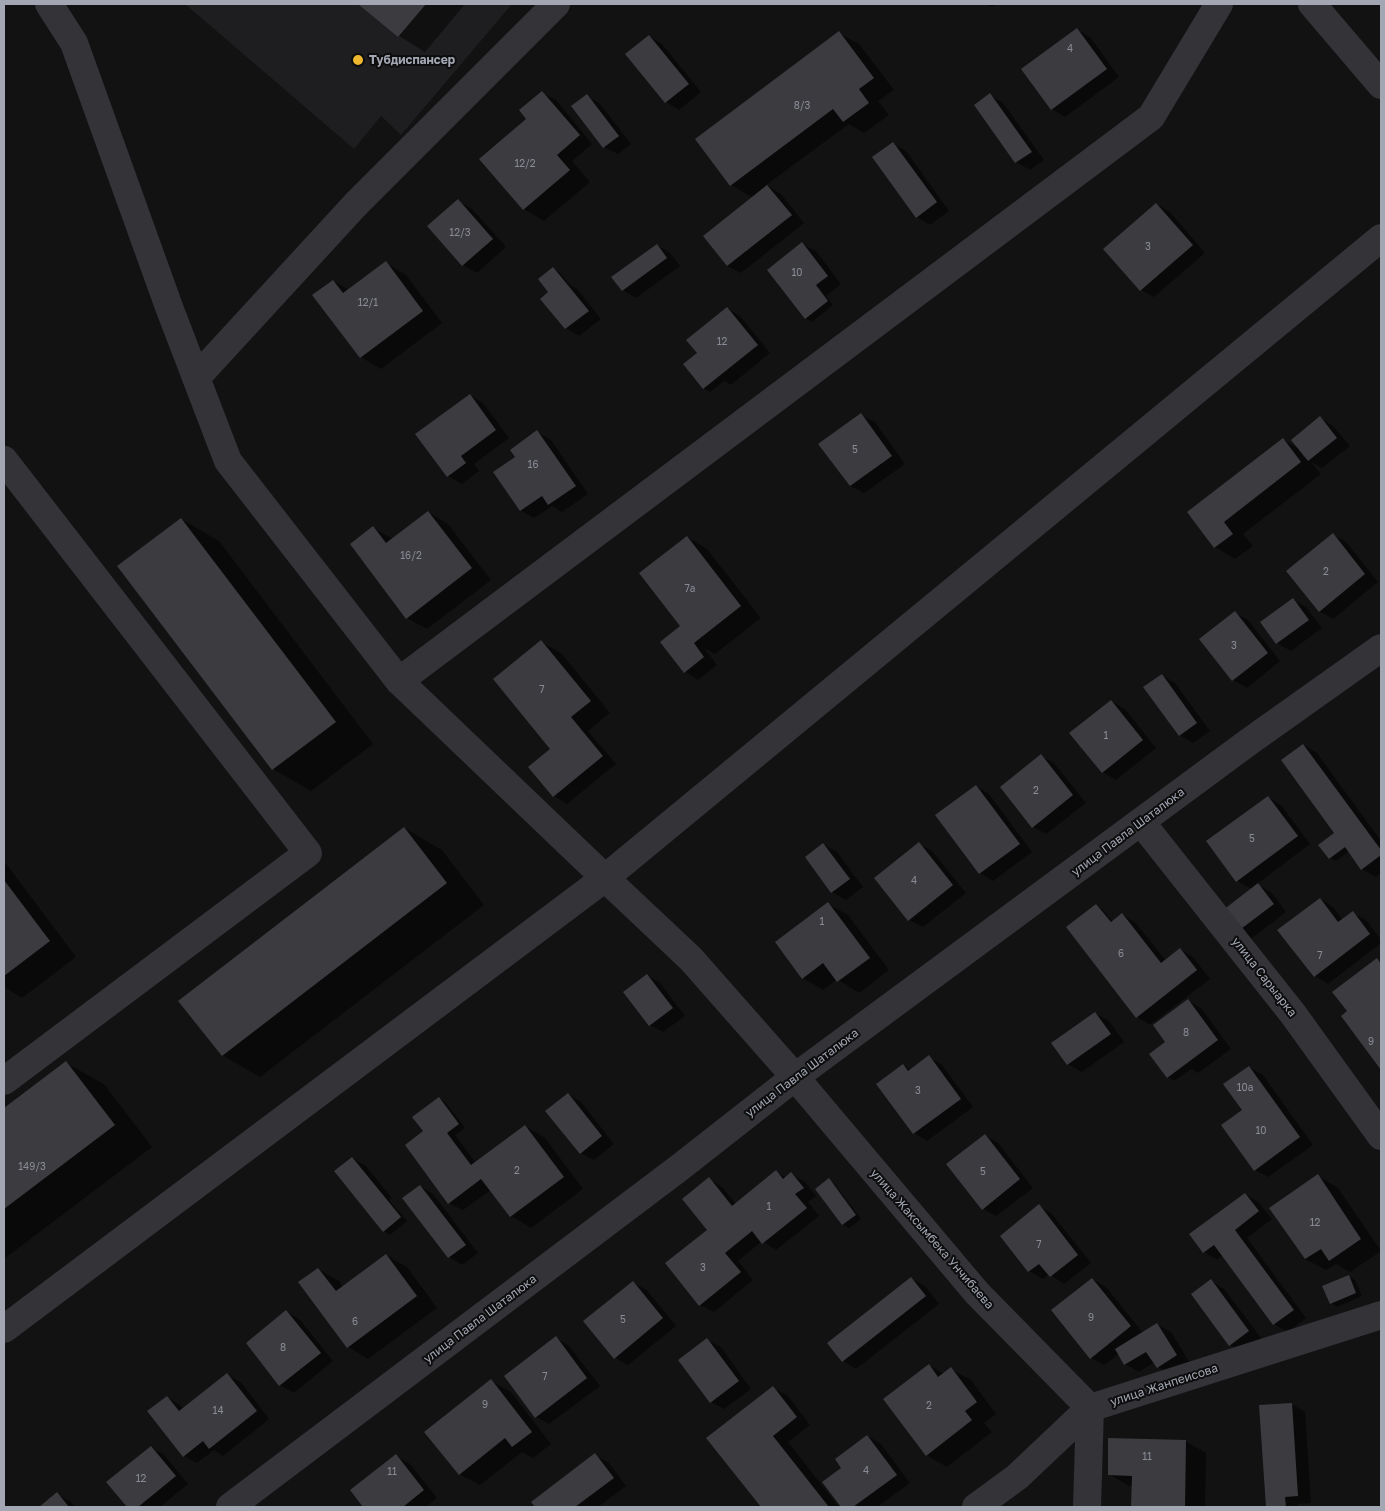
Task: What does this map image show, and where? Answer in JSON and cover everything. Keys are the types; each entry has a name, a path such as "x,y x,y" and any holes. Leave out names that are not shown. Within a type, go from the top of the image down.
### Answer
{"street":[{"name":"улица Жаксымбека Унчибаева","path":"49,4 74,43 166,298 228,461 400,681 604,878 691,959 795,1077 976,1293 1090,1408"},
{"path":"196,378 356,204 556,4"},
{"path":"400,681 1151,117 1219,4"},
{"path":"1312,4 1381,85"},
{"path":"4,1329 604,878 1381,238"},
{"path":"4,460 308,853 7,1072"},
{"name":"улица Павла Шаталюка","path":"230,1507 679,1168 795,1077 1142,822 1250,740 1381,648"},
{"name":"улица Сарыарка","path":"1142,822 1293,1014 1381,1136"},
{"name":"улица Жанпеисова","path":"976,1507 1017,1477 1090,1408 1381,1315"},
{"path":"1087,1507 1090,1408"}],"shaded area":[{"name":"Тубдиспансер","path":"185,4 512,4 401,135 381,116 354,149"}],"building":[{"path":"358,4 426,4 398,37"},
{"path":"1077,28 1107,69 1051,110 1021,69"},
{"path":"839,31 874,78 859,89 869,103 843,122 833,109 730,186 695,139"},
{"path":"649,35 689,84 665,103 625,54"},
{"path":"542,91 580,135 557,155 570,170 523,210 479,159 526,119 519,110"},
{"path":"990,93 1032,152 1015,163 974,105"},
{"path":"587,94 619,136 603,148 571,106"},
{"path":"893,142 937,202 916,218 872,157"},
{"path":"767,185 792,215 727,266 703,236"},
{"path":"458,199 493,239 462,266 427,226"},
{"path":"1156,203 1193,245 1140,291 1103,249"},
{"path":"802,242 828,276 816,285 828,301 805,319 767,270"},
{"path":"657,244 667,258 622,291 611,277"},
{"path":"386,261 423,311 360,358 312,295 333,280 343,293"},
{"path":"553,267 589,311 565,329 540,299 548,292 538,279"},
{"path":"727,307 758,345 703,389 683,364 697,353 686,340"},
{"path":"470,394 496,430 461,456 466,463 447,477 415,434"},
{"path":"861,413 892,456 850,486 818,444"},
{"path":"1320,416 1337,438 1308,461 1291,440"},
{"path":"537,430 576,486 548,505 542,496 520,511 493,472 515,457 510,450"},
{"path":"1283,438 1301,462 1224,522 1233,534 1214,548 1187,512"},
{"path":"428,511 472,568 406,619 350,544 373,526 386,543"},
{"path":"181,518 336,722 272,770 117,566"},
{"path":"1333,533 1365,574 1319,612 1286,571"},
{"path":"687,536 741,606 694,643 704,657 684,673 660,642 680,626 639,573"},
{"path":"1293,598 1309,620 1276,644 1260,622"},
{"path":"1235,611 1268,653 1232,681 1199,639"},
{"path":"541,640 591,701 571,717 603,756 553,797 528,767 550,749 493,679"},
{"path":"1162,674 1197,723 1179,736 1143,687"},
{"path":"1111,700 1143,740 1102,773 1069,733"},
{"path":"1303,744 1381,850 1381,855 1361,870 1345,847 1329,859 1318,845 1334,833 1281,760"},
{"path":"1041,754 1073,795 1032,828 1000,787"},
{"path":"976,785 1020,844 979,874 935,815"},
{"path":"1268,796 1298,836 1236,882 1206,841"},
{"path":"404,827 447,883 222,1056 178,1001"},
{"path":"919,842 953,885 908,921 874,878"},
{"path":"823,843 850,879 831,893 805,857"},
{"path":"4,880 50,941 4,976"},
{"path":"1258,883 1274,904 1233,935 1218,914"},
{"path":"1320,898 1338,922 1353,911 1370,934 1314,977 1277,930"},
{"path":"828,902 870,958 837,982 823,963 802,979 775,942"},
{"path":"1096,904 1111,922 1122,913 1161,963 1180,948 1197,970 1136,1018 1066,927"},
{"path":"1377,958 1381,964 1381,1070 1341,1016 1347,1011 1332,992"},
{"path":"647,974 673,1008 649,1026 623,992"},
{"path":"1188,999 1218,1040 1167,1078 1149,1054 1165,1042 1153,1025"},
{"path":"1095,1012 1111,1034 1067,1065 1051,1043"},
{"path":"929,1055 961,1099 913,1134 876,1084 903,1064 908,1071"},
{"path":"66,1061 115,1125 4,1209 4,1108"},
{"path":"1249,1066 1300,1137 1254,1171 1221,1125 1242,1110 1223,1084"},
{"path":"568,1093 602,1136 580,1154 545,1111"},
{"path":"439,1097 459,1124 447,1133 471,1165 525,1125 564,1177 510,1217 481,1179 448,1204 405,1145 423,1131 412,1117"},
{"path":"985,1134 1020,1179 982,1210 946,1164"},
{"path":"352,1157 401,1217 383,1232 334,1171"},
{"path":"776,1170 783,1179 791,1172 804,1188 795,1194 807,1208 762,1244 752,1231 725,1253 741,1272 699,1306 665,1263 707,1230 682,1199 709,1177 732,1206"},
{"path":"1318,1174 1361,1239 1329,1261 1321,1249 1305,1259 1269,1208"},
{"path":"829,1178 856,1215 842,1225 815,1189"},
{"path":"420,1185 466,1245 448,1258 402,1198"},
{"path":"1245,1193 1259,1211 1235,1230 1294,1310 1273,1325 1214,1245 1203,1253 1189,1234"},
{"path":"1039,1204 1078,1255 1050,1277 1039,1264 1028,1272 1000,1236"},
{"path":"386,1254 417,1296 347,1348 298,1282 318,1268 336,1291"},
{"path":"1349,1275 1356,1293 1330,1304 1322,1286"},
{"path":"911,1277 926,1296 842,1362 827,1343"},
{"path":"1092,1278 1131,1326 1090,1359 1051,1310"},
{"path":"1211,1279 1249,1331 1229,1346 1191,1294"},
{"path":"633,1281 663,1318 614,1359 583,1321"},
{"path":"286,1310 321,1353 279,1386 246,1343"},
{"path":"1157,1323 1177,1355 1157,1368 1146,1352 1124,1365 1115,1349"},
{"path":"556,1336 587,1378 535,1418 504,1376"},
{"path":"707,1338 739,1381 710,1403 678,1360"},
{"path":"929,1364 938,1377 951,1367 977,1402 965,1411 972,1420 926,1456 883,1399"},
{"path":"227,1373 257,1411 209,1449 203,1441 183,1457 147,1411 167,1396 179,1411"},
{"path":"491,1379 532,1432 512,1447 505,1438 459,1475 424,1432"},
{"path":"773,1386 797,1417 773,1436 829,1507 761,1507 706,1438"},
{"path":"1292,1403 1298,1496 1285,1497 1286,1507 1266,1507 1259,1405"},
{"path":"867,1435 897,1475 853,1507 841,1507 822,1482 841,1468 835,1459"},
{"path":"1108,1438 1186,1440 1185,1507 1131,1507 1132,1476 1108,1475"},
{"path":"151,1446 176,1476 138,1507 127,1507 106,1482"},
{"path":"595,1453 614,1478 575,1507 535,1507 531,1502"},
{"path":"396,1454 424,1490 403,1507 363,1507 350,1490"},
{"path":"57,1492 69,1507 39,1507"}],"place":[{"name":"Тубдиспансер","path":"358,60"}]}
